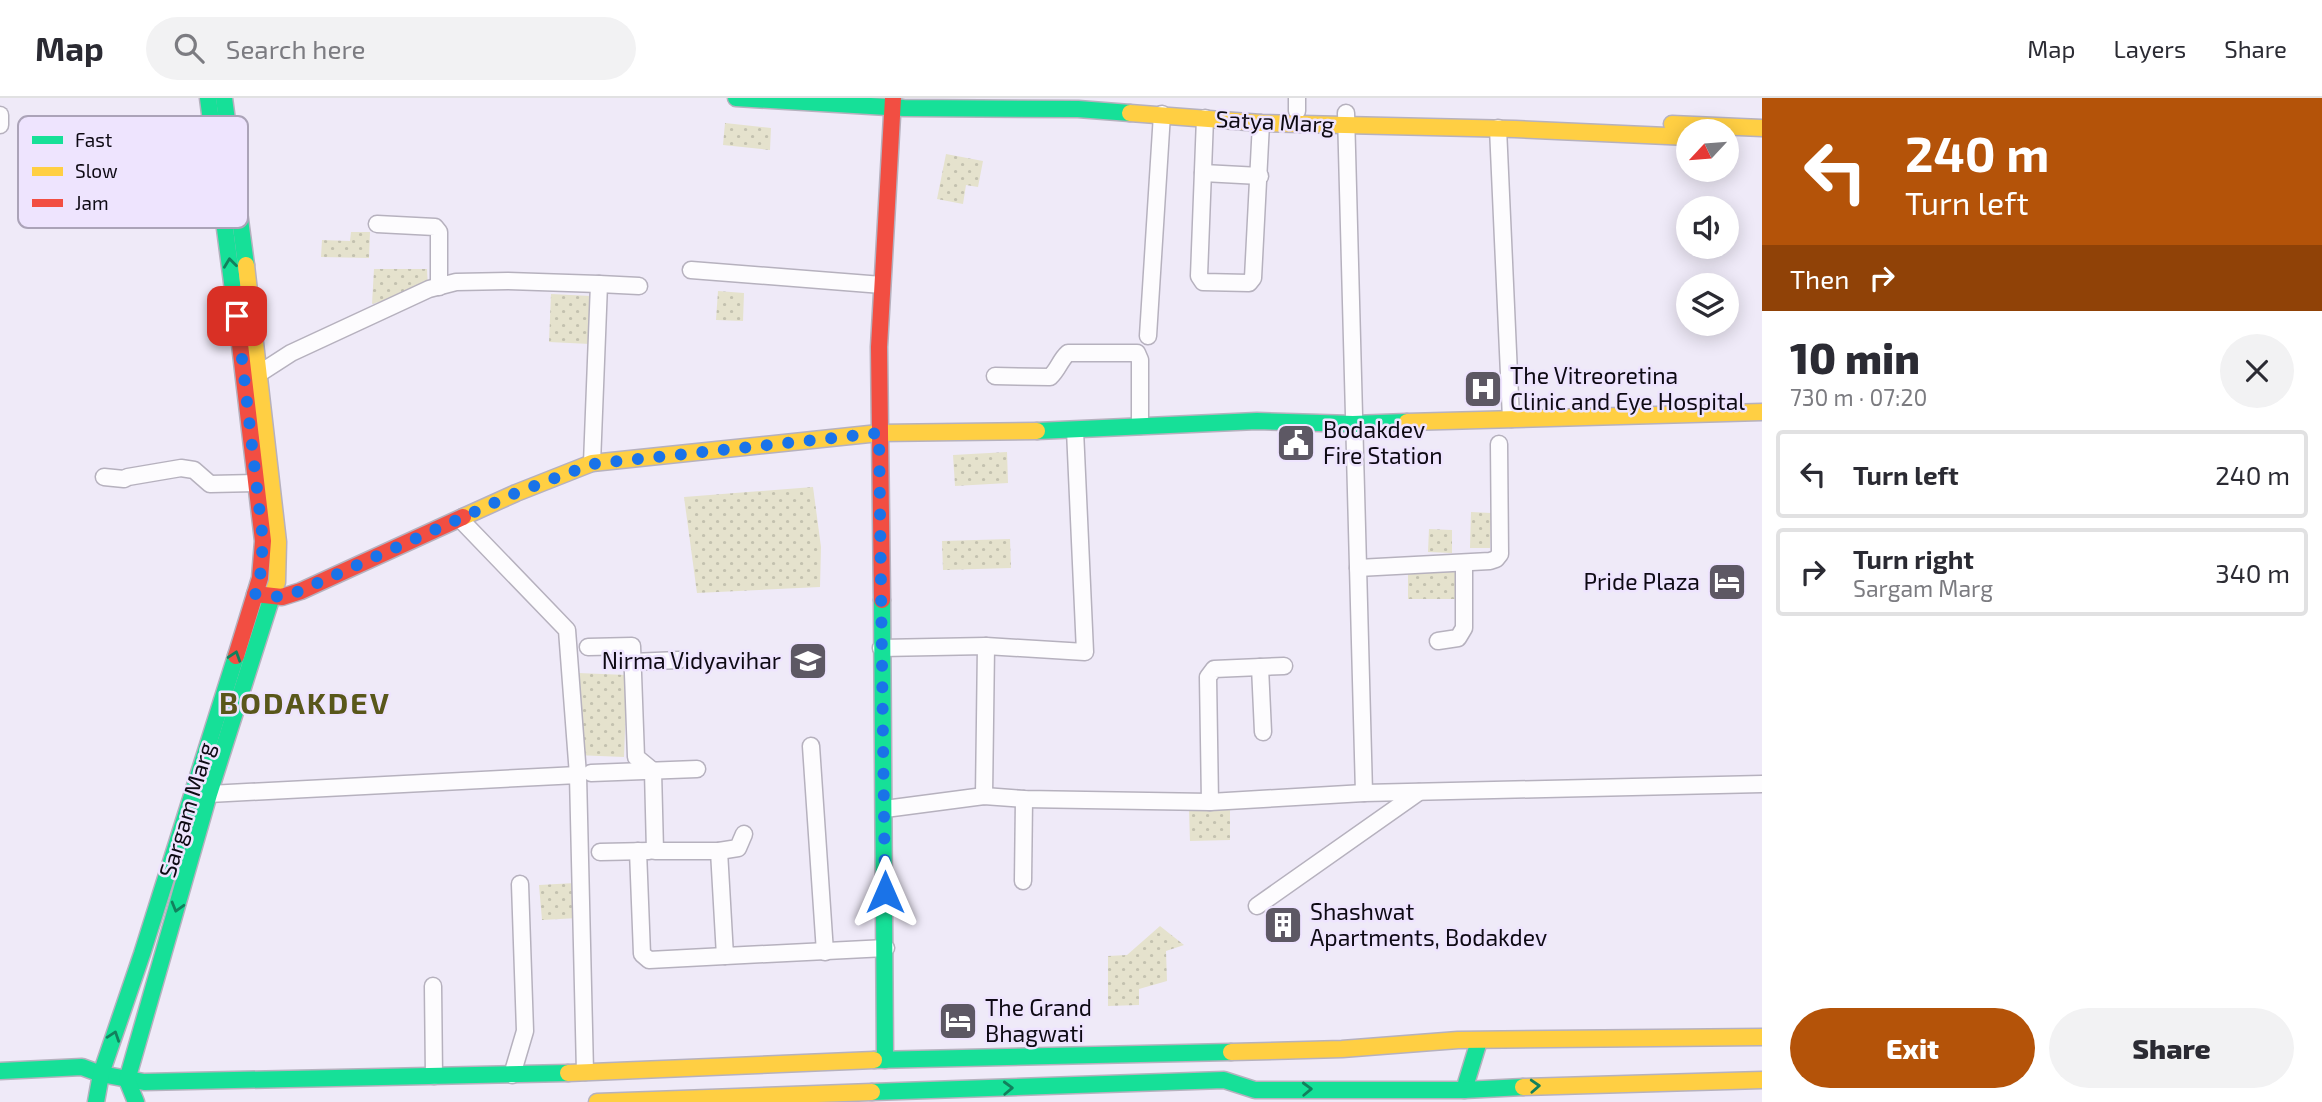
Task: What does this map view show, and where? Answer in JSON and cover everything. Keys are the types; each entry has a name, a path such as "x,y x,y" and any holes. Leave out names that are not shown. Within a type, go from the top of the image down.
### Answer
{"main road":[{"name":"Sargam Marg","path":"208,98 210,116"},
{"name":"Sargam Marg","path":"224,98 226,116"},
{"name":"Satya Marg","path":"736,98 1078,109 1261,123 1346,119 1629,128 1676,134"},
{"name":"Satya Marg","path":"1040,98 1297,104 1346,119 1498,128 1762,128"},
{"path":"885,1060 885,809 878,347 893,103"},
{"path":"1740,139 1762,140"},
{"name":"Sargam Marg","path":"96,1102 102,1074 260,578 263,541 224,228"},
{"name":"Sargam Marg","path":"127,1080 209,794 277,582 278,542 241,228"},
{"path":"255,594 282,597 300,591 516,493 592,464 879,433 1075,430 1257,421 1353,424 1762,412"},
{"path":"0,1071 82,1066 102,1074 144,1082 512,1075 885,1060 1342,1049 1458,1040 1762,1037"},
{"path":"1464,1090 1479,1041"},
{"path":"127,1080 136,1102"},
{"path":"597,1102 1224,1080 1255,1090"},
{"path":"1105,1100 1127,1097 1218,1096 1255,1090 1464,1090 1762,1080"}],"street":[{"path":"1148,336 1163,114"},
{"path":"0,115 0,125"},
{"path":"1205,118 1199,276 1203,282 1249,283 1253,278 1261,123"},
{"path":"1346,119 1364,793"},
{"path":"1498,128 1511,419"},
{"path":"1203,173 1259,176"},
{"path":"377,224 435,228 439,232 439,287"},
{"path":"691,270 882,285"},
{"path":"260,373 291,353 429,289 456,282 508,281 639,286"},
{"path":"592,464 599,284"},
{"path":"995,376 1051,377 1068,353 1137,353 1140,359 1140,426"},
{"path":"881,648 986,646 1085,652 1075,430"},
{"path":"1357,568 1496,559 1500,554 1499,444"},
{"path":"104,477 124,479 181,468 194,470 210,484 256,483"},
{"path":"460,519 567,630 584,774 585,1072"},
{"path":"1438,641 1458,638 1464,628 1464,563"},
{"path":"588,647 632,646 636,757 653,771"},
{"path":"984,796 986,646"},
{"path":"632,662 679,660"},
{"path":"1210,802 1208,677 1214,669 1284,666"},
{"path":"1260,667 1263,732"},
{"path":"811,746 825,952"},
{"path":"193,789 209,794 697,769"},
{"path":"653,771 642,954 649,960 886,948"},
{"path":"885,809 984,796 1210,802 1364,793 1762,785"},
{"path":"1256,906 1419,792"},
{"path":"1023,881 1024,799"},
{"path":"600,852 738,848 744,834"},
{"path":"719,850 725,956"},
{"path":"512,1075 525,1031 520,884"},
{"path":"433,986 434,1076"}],"shaded area":[{"path":"725,123 771,128 770,150 723,145"},
{"path":"946,154 983,161 978,187 966,185 963,204 937,199"},
{"path":"351,232 370,232 369,258 321,257 322,240 350,241"},
{"path":"374,269 427,269 428,288 372,304"},
{"path":"718,291 744,293 743,321 716,320"},
{"path":"551,294 591,296 590,344 549,342"},
{"path":"1007,452 1008,483 955,486 953,455"},
{"path":"813,487 821,547 820,587 697,593 684,497"},
{"path":"1471,512 1491,513 1490,548 1470,548"},
{"path":"1429,529 1452,530 1452,553 1428,552"},
{"path":"1010,539 1011,568 943,570 942,541"},
{"path":"1408,570 1457,570 1457,599 1408,599"},
{"path":"578,673 627,675 624,757 575,755"},
{"path":"1230,809 1230,840 1190,841 1189,810"},
{"path":"575,883 578,918 542,920 539,885"},
{"path":"1160,926 1184,945 1166,951 1167,981 1139,989 1139,1005 1108,1006 1108,956 1127,955"}],"traffic: fast":[{"path":"208,98 210,116"},
{"path":"224,98 226,116"},
{"path":"736,98 904,108 1078,109 1130,113"},
{"path":"225,228 239,336"},
{"path":"241,228 246,265"},
{"path":"1037,431 1257,421 1353,424 1407,422"},
{"path":"136,1102 127,1080 209,794 273,593"},
{"path":"882,600 885,1060"},
{"path":"96,1102 101,1074 142,954 236,656"},
{"path":"1464,1090 1479,1041"},
{"path":"874,1060 1231,1052"},
{"path":"0,1071 82,1067 101,1074 144,1082 568,1073"},
{"path":"872,1092 1224,1080 1255,1090 1464,1090 1523,1087"}],"traffic: slow":[{"path":"1130,113 1261,123 1515,129 1676,136"},
{"path":"1672,124 1762,128"},
{"path":"246,265 278,542 277,582 273,593"},
{"path":"1407,422 1762,412"},
{"path":"463,517 592,463 879,433 1037,431"},
{"path":"1231,1052 1342,1049 1458,1040 1762,1037"},
{"path":"568,1073 874,1060"},
{"path":"1523,1087 1762,1080"},
{"path":"597,1102 872,1092"}],"traffic: jam":[{"path":"882,600 879,347 893,98"},
{"path":"236,656 260,578 263,541 239,336"},
{"path":"255,594 282,597 301,591 463,517"}],"place":[{"name":"The Vitreoretina Clinic and Eye Hospital","path":"1483,389"},
{"name":"Bodakdev Fire Station","path":"1296,443"},
{"name":"Pride Plaza","path":"1727,582"},
{"name":"Nirma Vidyavihar","path":"808,661"},
{"name":"Shashwat Apartments, Bodakdev","path":"1283,925"},
{"name":"The Grand Bhagwati","path":"958,1021"}],"district":[{"name":"BODAKDEV","path":"305,704"}],"route":[{"path":"237,316 263,541 260,578 255,594 282,597 300,591 516,493 592,464 879,433 885,892"}]}
